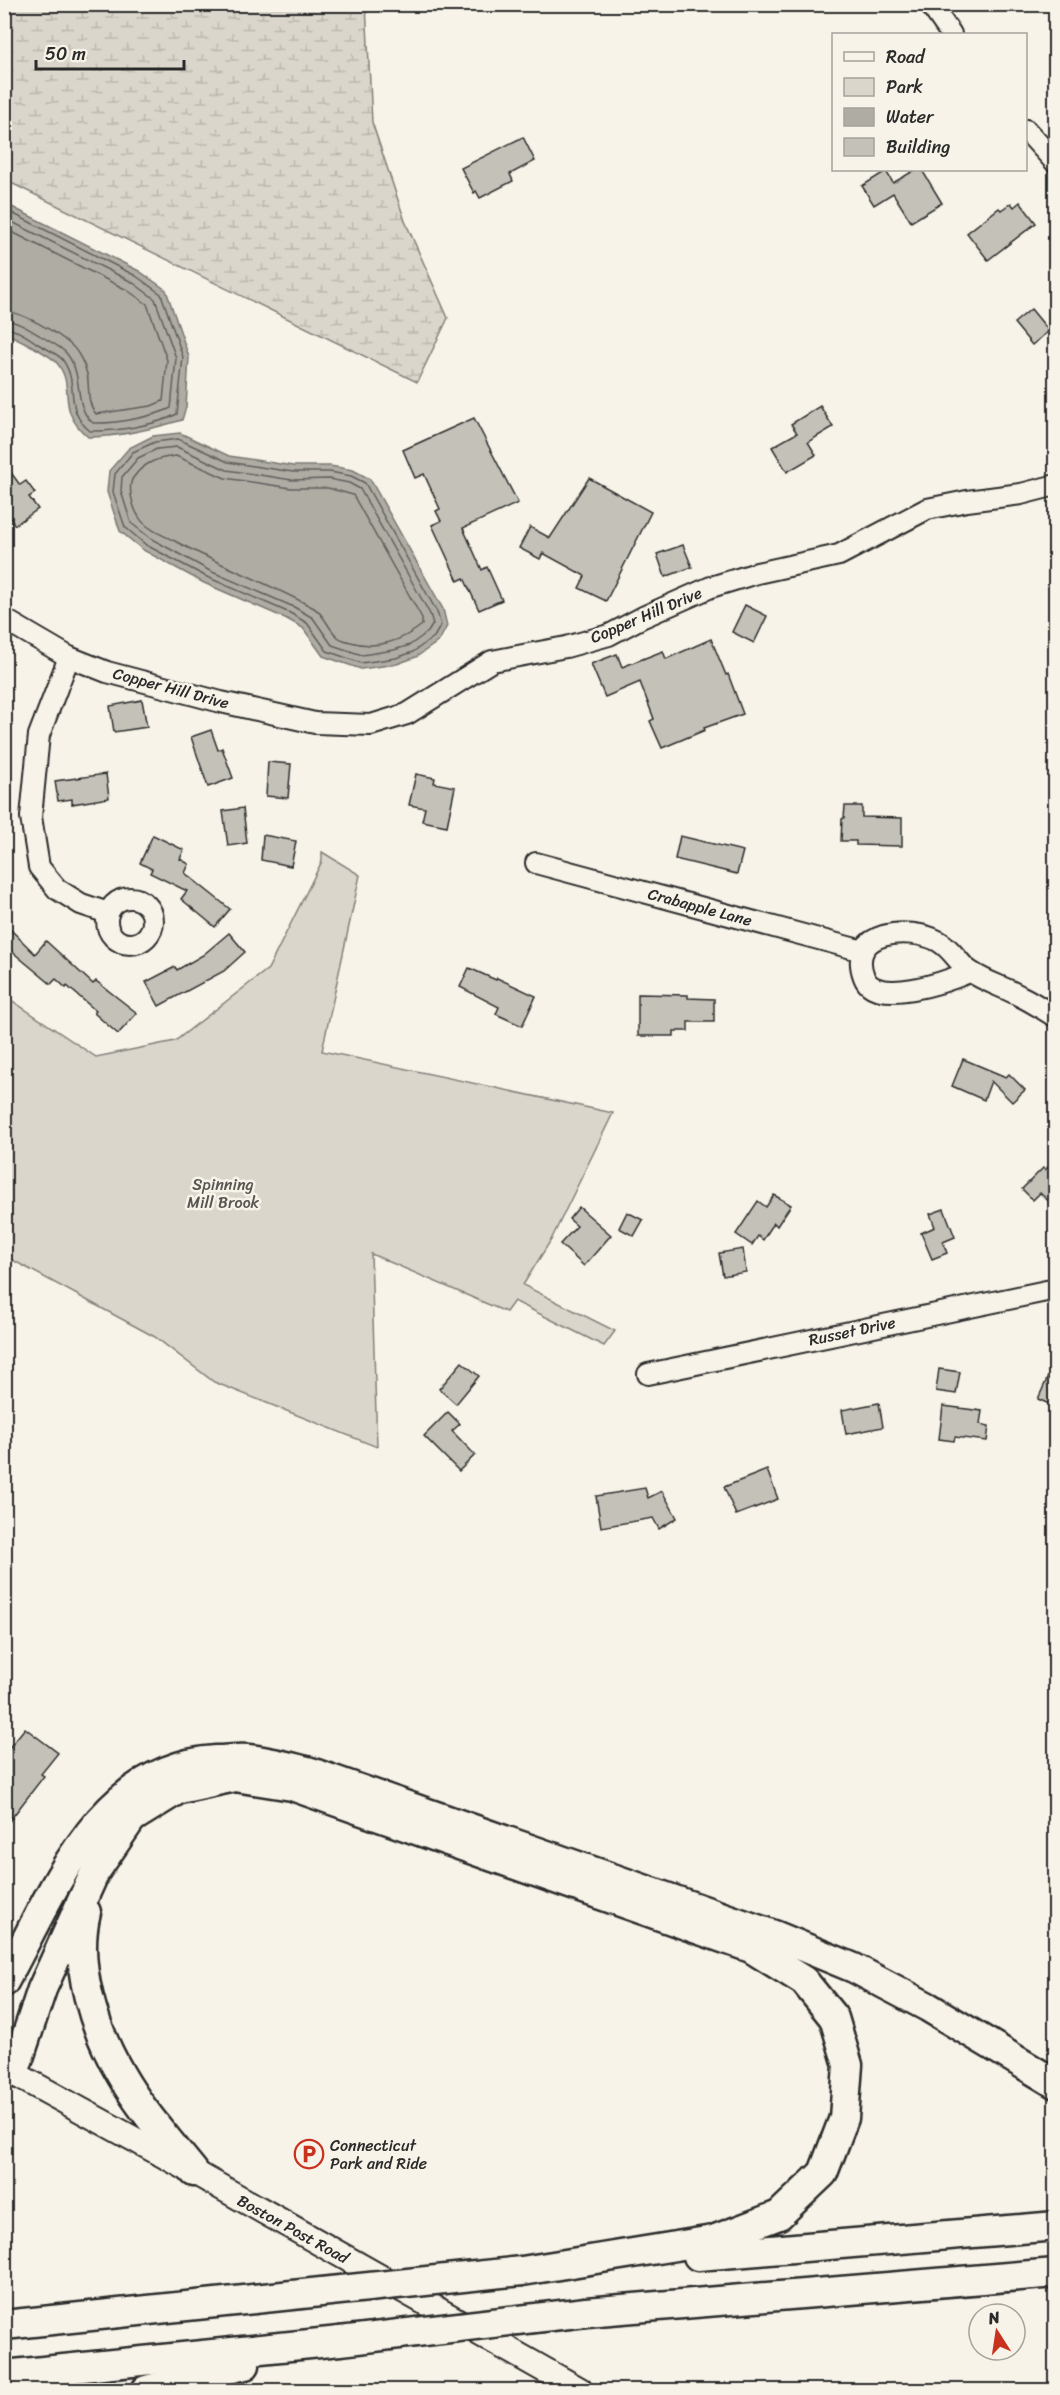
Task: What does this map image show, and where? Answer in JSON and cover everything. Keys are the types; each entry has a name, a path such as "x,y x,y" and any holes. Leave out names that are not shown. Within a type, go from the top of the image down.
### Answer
{"highway":[{"path":"4,1982 74,1852 105,1813 144,1781 192,1762 247,1759 311,1772 774,1935 854,1968 928,2007 1056,2084"},
{"path":"9,2070 42,1989 95,1872 132,1818 178,1789 235,1777 292,1786 740,1944 751,1948 804,1981 834,2018 848,2065 844,2118 823,2173 779,2215 713,2240 522,2271"},
{"path":"95,1872 83,1924 83,1968 97,2022 121,2076 194,2172"},
{"path":"4,2325 522,2271 1056,2226"},
{"path":"4,2375 340,2341 586,2312 1056,2273"},
{"path":"146,2391 340,2341"}],"main road":[{"name":"Boston Post Road","path":"9,2070 580,2391"}],"street":[{"path":"930,4 950,33"},
{"path":"1027,131 1056,163"},
{"name":"Copper Hill Drive","path":"4,619 69,657 107,672 221,702 315,723 371,725 407,714 492,661 566,647 609,635 643,617 711,587 757,573 839,555 927,509 1022,494 1056,485"},
{"path":"69,657 39,735 31,817 39,867 57,889 81,904 108,913"},
{"name":"Crabapple Lane","path":"536,862 863,951"},
{"path":"969,972 952,980 899,992 874,988 866,983 861,970 860,957 869,942 883,935 906,933 938,940 958,957 969,972 1022,996 1056,1017"},
{"name":"Russet Drive","path":"648,1374 1056,1289"}],"green space":[{"path":"4,5 366,5 372,122 405,221 448,318 417,382 5,180"},
{"name":"Spinning Mill Brook","path":"322,852 360,875 322,1051 613,1113 551,1240 523,1285 615,1331 604,1346 514,1301 506,1312 371,1254 377,1447 214,1382 155,1337 5,1256 5,996 96,1057 175,1041 268,969 322,861"}],"water":[{"path":"4,203 139,271 166,290 189,357 186,407 182,420 136,432 100,437 88,437 78,427 69,407 66,381 57,363 25,342 5,333"},
{"path":"180,433 229,456 293,466 330,466 353,470 370,479 443,609 447,626 439,641 416,657 397,664 361,669 323,656 303,628 287,619 204,583 143,550 120,531 107,492 109,471 129,448 153,436"}],"building":[{"path":"523,137 535,161 510,174 513,181 480,198 476,191 474,193 461,168"},
{"path":"886,171 893,183 913,171 923,171 942,203 911,222 893,193 874,205 862,186"},
{"path":"1020,202 1036,223 988,260 967,233 999,208 1001,210 1011,203 1014,207"},
{"path":"1031,309 1049,331 1032,345 1014,323"},
{"path":"820,406 833,427 808,442 816,455 787,472 772,447 797,433 791,424"},
{"path":"474,418 518,503 463,528 482,570 487,567 502,600 479,610 464,578 458,581 432,525 441,521 436,511 440,509 424,474 415,478 403,450"},
{"path":"4,463 20,485 26,481 35,493 29,497 38,509 15,525 4,511"},
{"path":"589,478 651,512 606,601 579,588 585,576 543,553 540,559 519,548 530,527 550,538"},
{"path":"683,545 692,567 665,577 657,554"},
{"path":"745,605 767,616 754,643 732,632"},
{"path":"711,639 726,675 728,674 743,714 704,728 705,730 662,748 650,721 654,719 640,682 605,697 591,664 617,654 622,667 663,651 666,659"},
{"path":"142,700 147,727 114,732 110,706"},
{"path":"211,730 218,750 222,748 233,778 208,787 191,737"},
{"path":"268,762 291,764 288,798 266,796"},
{"path":"106,774 109,798 72,804 72,799 58,801 55,781"},
{"path":"416,774 435,778 434,783 455,787 447,826 422,821 425,808 409,805"},
{"path":"845,806 862,806 862,817 902,818 902,846 856,845 856,841 841,841"},
{"path":"243,808 247,843 228,846 223,811"},
{"path":"153,835 184,850 180,859 189,864 185,873 230,909 215,927 181,899 187,891 150,873 152,869 140,863"},
{"path":"263,835 296,841 291,866 261,860"},
{"path":"680,836 743,851 737,874 675,859"},
{"path":"4,923 35,954 46,941 93,984 96,981 137,1013 118,1034 67,986 66,988 56,979 51,984 4,945"},
{"path":"229,933 245,952 224,971 159,1006 146,982 175,967 177,970 203,955"},
{"path":"469,968 536,996 522,1026 496,1014 499,1007 460,987"},
{"path":"638,994 688,995 688,998 714,999 714,1022 688,1022 688,1031 674,1031 674,1036 638,1036"},
{"path":"963,1059 1006,1077 1009,1074 1025,1090 1012,1102 991,1081 984,1100 952,1086"},
{"path":"1056,1159 1056,1208 1040,1193 1033,1200 1022,1189 1043,1168 1045,1170"},
{"path":"774,1195 791,1205 777,1226 774,1223 763,1240 758,1236 752,1245 736,1234 758,1201 766,1207"},
{"path":"579,1207 611,1235 584,1266 560,1244 577,1226 569,1219"},
{"path":"944,1209 955,1237 943,1242 947,1253 932,1259 921,1233 935,1227 930,1214"},
{"path":"627,1212 643,1220 634,1236 619,1228"},
{"path":"743,1249 746,1272 723,1276 719,1253"},
{"path":"1056,1359 1056,1407 1038,1399"},
{"path":"462,1362 479,1376 456,1404 439,1389"},
{"path":"939,1369 960,1372 956,1394 936,1391"},
{"path":"879,1403 883,1427 846,1434 842,1410"},
{"path":"943,1406 982,1411 980,1424 989,1426 987,1441 955,1437 954,1441 939,1439"},
{"path":"448,1412 460,1424 452,1431 475,1455 459,1471 424,1436"},
{"path":"767,1470 778,1499 736,1515 724,1487"},
{"path":"645,1488 648,1498 662,1491 677,1518 659,1529 653,1518 601,1527 596,1496"},
{"path":"25,1728 58,1753 41,1774 44,1776 4,1828 4,1754"}],"place":[{"name":"Connecticut Park and Ride","path":"309,2154"}]}
